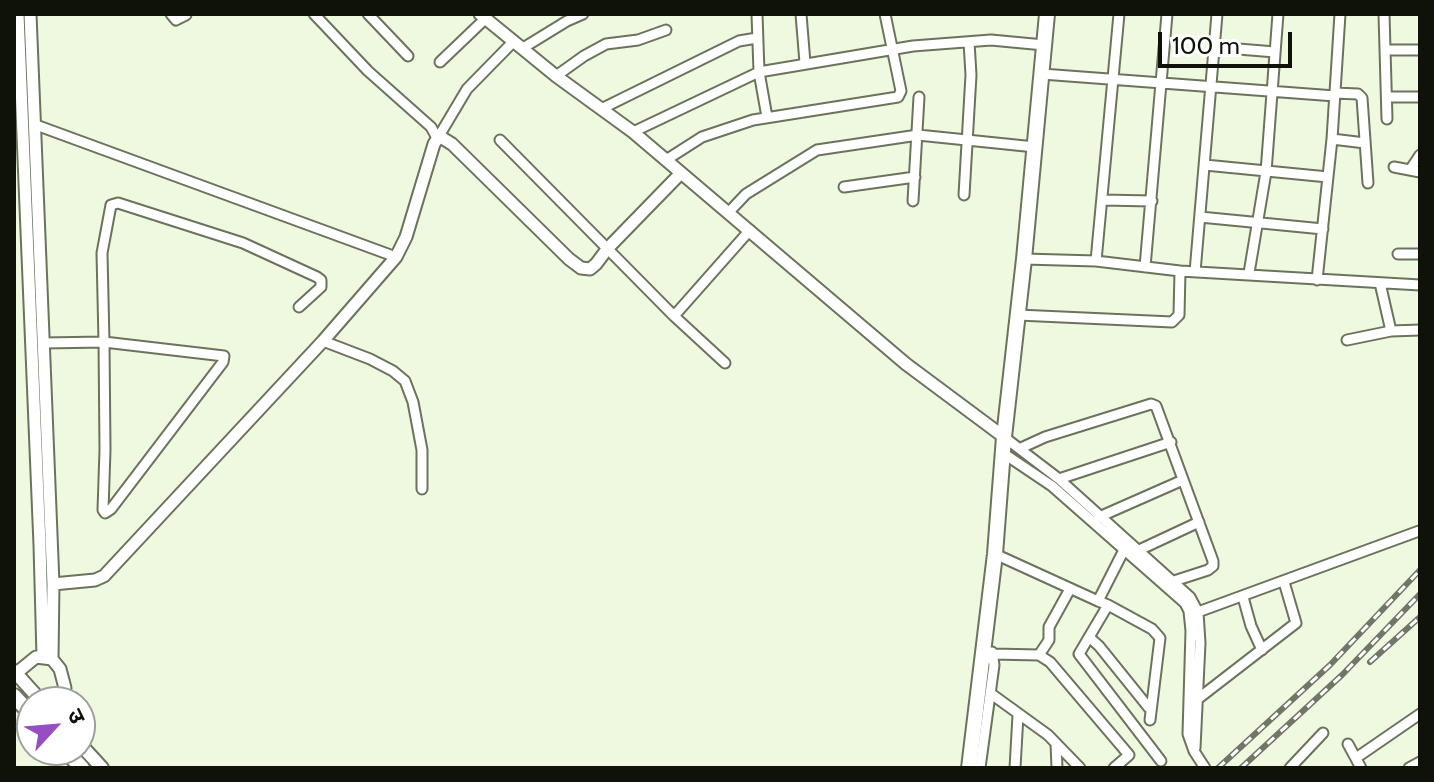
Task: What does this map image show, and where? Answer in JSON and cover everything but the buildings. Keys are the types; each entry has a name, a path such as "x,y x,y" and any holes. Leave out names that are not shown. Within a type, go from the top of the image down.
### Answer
{"main road":[{"path":"969,768 987,659 984,639 995,554 1047,14"}],"street":[{"path":"18,14 17,73 47,658 60,669 65,686"},
{"path":"30,14 53,584 47,658"},
{"path":"171,14 176,20 186,15"},
{"path":"314,14 368,71 431,127 438,137 452,144 581,268 590,269 681,173"},
{"path":"368,14 408,56"},
{"path":"53,584 95,580 104,576 323,341 396,257 406,237 438,137 467,89 519,44 583,14"},
{"path":"757,14 759,72 767,117"},
{"path":"801,14 805,63"},
{"path":"666,160 702,137 767,117 898,97 901,91 885,14"},
{"path":"1096,261 1119,14"},
{"path":"1145,267 1167,14"},
{"path":"1195,272 1217,14"},
{"path":"1249,273 1266,172 1278,14"},
{"path":"1317,280 1332,139 1340,14"},
{"path":"1384,14 1387,119"},
{"path":"440,62 482,16 556,76 633,132 906,364 1059,479 1126,547 1137,551 1174,581 1190,597 1198,612 1199,698 1194,751"},
{"path":"556,76 606,44 638,40 666,30"},
{"path":"601,109 739,41 757,38"},
{"path":"633,132 759,72 913,46 991,40 1044,45"},
{"path":"964,195 971,75 969,42"},
{"path":"1214,47 1275,52"},
{"path":"1385,50 1420,50"},
{"path":"1042,74 1361,96 1368,183"},
{"path":"913,201 919,97"},
{"path":"1387,97 1420,97"},
{"path":"36,125 396,257"},
{"path":"729,212 746,194 817,150 918,135 1035,147"},
{"path":"1332,139 1365,143"},
{"path":"500,140 674,316 725,363"},
{"path":"1394,167 1415,171 1420,155"},
{"path":"1205,165 1328,177"},
{"path":"844,187 915,177"},
{"path":"1102,200 1152,201"},
{"path":"43,343 104,342 224,356 223,362 105,513 104,342 102,253 113,203 243,243 317,277 321,280 321,287 299,307"},
{"path":"1200,217 1323,229"},
{"path":"674,316 750,230"},
{"path":"1398,254 1420,254"},
{"path":"1024,259 1096,261 1180,271 1420,285"},
{"path":"1018,315 1172,322 1179,315 1180,271"},
{"path":"1380,283 1391,331"},
{"path":"1347,340 1391,331 1420,330"},
{"path":"323,341 370,359 405,381 413,402 422,450 422,489"},
{"path":"1021,448 1045,437 1151,404 1158,408 1213,561 1213,566 1174,581"},
{"path":"1059,479 1171,442"},
{"path":"1003,453 1052,486 1126,547 1180,597 1189,611 1191,698 1188,734 1205,768"},
{"path":"1099,517 1183,480"},
{"path":"1137,551 1199,522"},
{"path":"1198,612 1419,531"},
{"path":"1126,547 1079,654 1161,761"},
{"path":"995,554 1152,629 1160,638 1149,708 1150,720"},
{"path":"1199,698 1296,623 1284,582"},
{"path":"1039,655 1049,640 1049,627 1070,589"},
{"path":"1243,597 1262,650"},
{"path":"1089,637 1149,708"},
{"path":"980,768 990,693 987,659 1039,655 1050,662 1129,755 1114,768"},
{"path":"15,673 30,660 47,658"},
{"path":"990,693 1056,743 1080,768"},
{"path":"1356,758 1420,714"},
{"path":"1015,768 1018,715"},
{"path":"1290,768 1323,733"},
{"path":"1056,743 1057,768"},
{"path":"1348,744 1361,768"},
{"path":"1409,768 1420,762"}],"railway":[{"path":"1218,768 1330,665 1420,570"},
{"path":"1241,768 1342,675 1420,594"},
{"path":"1370,662 1420,617"}]}
